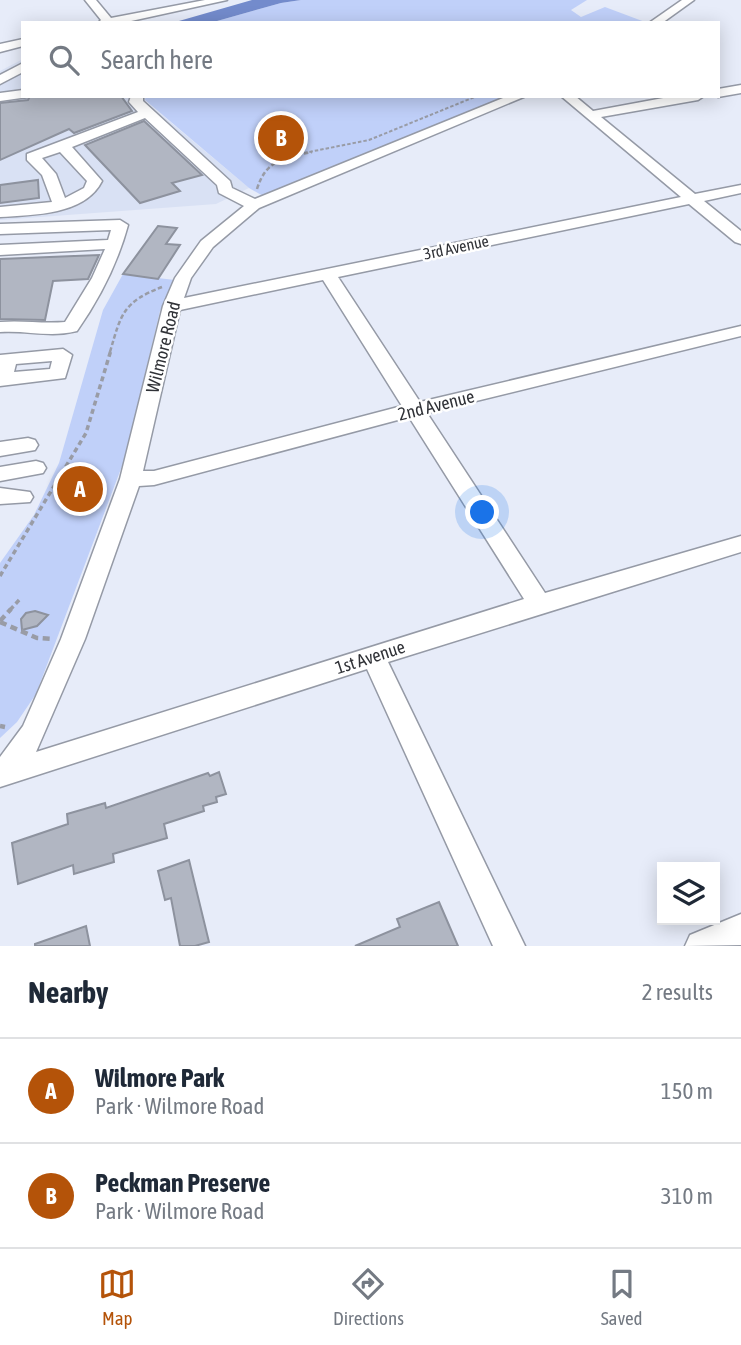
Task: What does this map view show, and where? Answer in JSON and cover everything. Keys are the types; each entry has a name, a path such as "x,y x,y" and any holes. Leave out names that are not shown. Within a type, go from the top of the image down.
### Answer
{"street":[{"path":"90,0 105,21"},
{"path":"111,21 218,0"},
{"path":"657,21 689,0"},
{"path":"0,48 21,43"},
{"path":"0,80 21,68"},
{"path":"720,93 741,89"},
{"path":"0,97 21,93"},
{"path":"137,98 136,102 147,113 225,184 224,190 251,203"},
{"name":"Wilmore Road","path":"0,775 18,757 33,733 73,639 131,479 172,306 183,278 207,244 251,203 515,98"},
{"path":"569,98 741,239"},
{"path":"590,115 687,98"},
{"path":"60,204 49,174 32,157 147,113"},
{"path":"0,212 82,199 94,186 95,180 64,146"},
{"name":"3rd Avenue","path":"172,306 741,189"},
{"path":"0,229 120,225 116,244 102,280 71,327 34,330 25,325 0,327"},
{"path":"0,250 116,244"},
{"path":"327,273 539,604"},
{"name":"2nd Avenue","path":"131,479 154,478 413,410 741,331"},
{"path":"0,449 28,446"},
{"path":"0,474 36,468"},
{"name":"1st Avenue","path":"0,775 539,604 741,544"},
{"path":"373,656 509,946"},
{"path":"701,946 741,929"}],"path":[{"path":"251,203 262,173 271,164 296,155 369,140 472,98"},
{"path":"0,576 86,433 122,313 139,296 183,278"},
{"path":"20,599 0,621 37,638 73,639"}],"shaded area":[{"path":"301,0 587,0 571,10 581,17 605,7 642,21 217,21"},
{"path":"21,60 21,98 146,98 145,101 249,188 216,204 0,220 0,71"},
{"path":"504,98 263,196 249,188 145,100"},
{"path":"123,274 175,280 160,311 125,458 36,694 17,722 0,738 0,563 34,515 59,463 103,310"}],"water":[{"path":"252,0 301,0 217,21 179,21"}],"building":[{"path":"122,98 132,111 74,133 69,129 0,160 0,103"},
{"path":"144,121 202,175 172,183 180,191 140,203 85,145"},
{"path":"38,180 39,198 0,203 0,185"},
{"path":"158,226 177,228 166,244 180,245 158,279 123,274"},
{"path":"99,255 88,279 53,281 45,320 0,319 0,259"},
{"path":"35,611 48,615 37,626 22,630 21,619 26,613"},
{"path":"219,772 226,794 216,797 217,802 203,806 204,811 164,824 167,838 113,854 114,862 74,874 73,865 18,884 12,843 68,824 67,814 105,803 106,808 208,773 210,776"},
{"path":"189,860 209,942 180,946 171,898 165,900 158,871"},
{"path":"439,902 458,946 355,946 400,927 397,919"},
{"path":"86,926 90,946 35,946 35,944"}],"place":[{"name":"Peckman Preserve","path":"281,138"},
{"name":"Wilmore Park","path":"80,489"}]}
